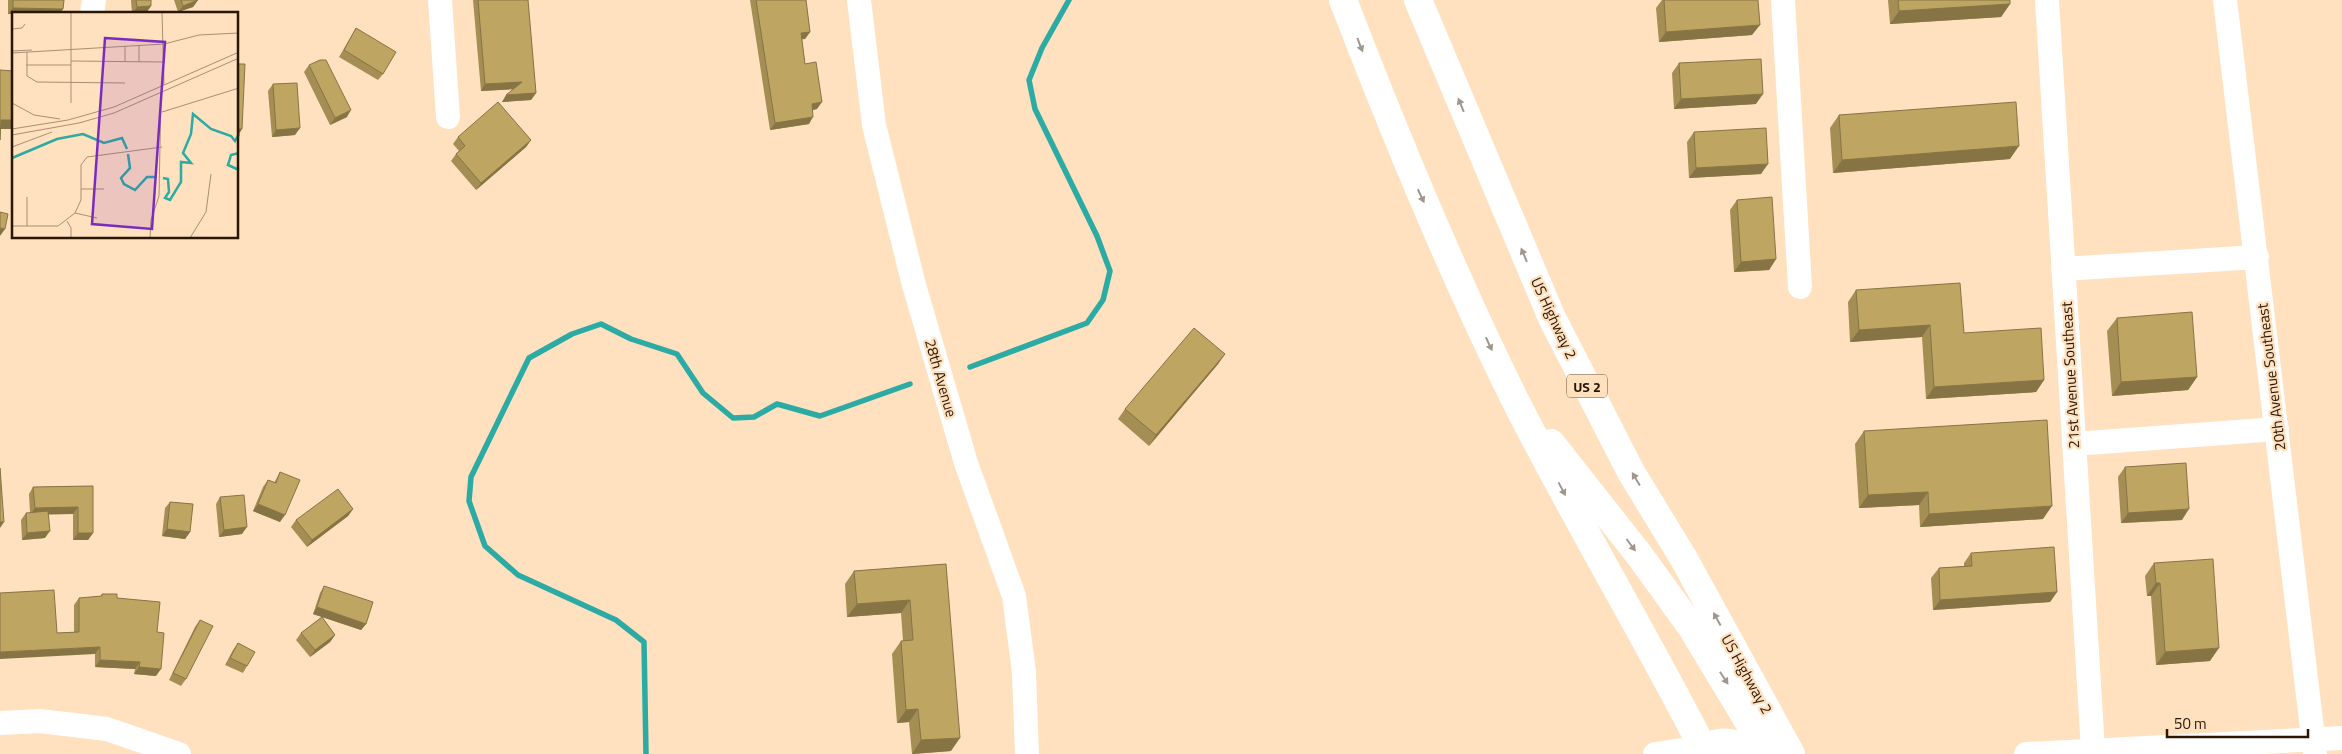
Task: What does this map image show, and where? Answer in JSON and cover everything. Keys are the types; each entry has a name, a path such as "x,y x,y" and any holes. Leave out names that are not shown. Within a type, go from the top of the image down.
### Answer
{"highway":[{"path":"1343,0 1411,174 1514,397 1586,535 1705,751 1725,741 1741,746 1747,754"},
{"name":"US Highway 2","path":"1418,0 1552,318 1632,472 1684,560 1791,754"},
{"path":"1514,397 1593,496 1692,628 1768,754"}],"street":[{"path":"440,0 448,117"},
{"name":"28th Avenue","path":"859,0 874,125 914,285 966,463 1014,596 1024,672 1028,754"},
{"path":"1783,0 1800,288"},
{"name":"21st Avenue Southeast","path":"2047,0 2093,750"},
{"name":"20th Avenue Southeast","path":"2225,0 2314,747"},
{"path":"2063,269 2257,257"},
{"path":"2074,444 2277,429"},
{"path":"0,723 40,721 107,729 179,754"},
{"path":"2026,754 2093,750 2314,747 2342,738"},
{"path":"1655,754 1705,751"}],"building":[{"path":"13,0 64,0 63,9 13,8"},
{"path":"136,0 151,0 151,6 137,7"},
{"path":"181,0 198,0 183,6"},
{"path":"478,0 528,0 536,93 506,95 522,82 485,84"},
{"path":"756,0 806,0 810,32 801,33 805,64 816,62 822,102 812,104 813,117 775,123"},
{"path":"1664,0 1758,0 1760,25 1666,32"},
{"path":"1898,0 2010,0 2010,4 1899,11"},
{"path":"356,28 396,52 383,74 344,50"},
{"path":"1761,59 1763,94 1681,99 1679,63"},
{"path":"320,60 326,60 351,110 335,118 309,65"},
{"path":"239,64 245,64 242,129 239,129"},
{"path":"0,70 12,71 12,120 1,120 0,140"},
{"path":"297,83 300,128 276,130 273,84"},
{"path":"498,102 531,140 481,183 456,154 465,146 458,137"},
{"path":"2016,102 2019,146 1842,160 1839,115"},
{"path":"1766,128 1768,164 1696,168 1694,132"},
{"path":"1772,197 1776,259 1741,262 1737,200"},
{"path":"0,212 8,214 5,229 0,228"},
{"path":"1960,283 1964,333 2041,328 2044,380 1934,387 1930,325 1859,330 1856,290"},
{"path":"2192,312 2197,377 2121,382 2117,318"},
{"path":"1194,328 1225,354 1156,435 1125,409"},
{"path":"2047,420 2052,506 1929,514 1928,492 1868,495 1864,431"},
{"path":"2186,463 2189,509 2128,513 2125,467"},
{"path":"0,468 4,522 0,522"},
{"path":"280,472 300,480 285,515 258,504 268,480 276,483"},
{"path":"93,486 93,533 78,533 78,507 35,508 33,487"},
{"path":"338,489 353,509 312,540 296,520"},
{"path":"244,495 247,527 224,530 220,497"},
{"path":"170,502 193,504 190,532 167,529"},
{"path":"48,511 50,531 27,533 26,513"},
{"path":"2054,547 2057,592 1940,600 1939,568 1972,566 1971,553"},
{"path":"2213,559 2219,648 2165,652 2160,583 2156,583 2154,563"},
{"path":"946,564 960,738 921,740 918,709 906,710 901,641 913,640 910,600 857,604 854,571"},
{"path":"324,586 373,602 366,624 317,607"},
{"path":"54,590 57,633 79,632 79,598 102,596 102,594 117,594 117,598 160,602 157,632 164,633 161,669 139,667 140,662 100,660 100,647 0,652 0,593"},
{"path":"322,617 335,635 315,650 301,633"},
{"path":"200,620 213,626 186,679 173,673"},
{"path":"238,643 255,652 247,666 230,658"}],"waterway":[{"path":"970,367 1087,323 1103,300 1110,271 1097,236 1035,109 1029,80 1042,48 1069,0"},
{"path":"646,754 644,642 616,620 518,575 485,546 469,501 471,477 529,358 572,334 601,324 631,339 677,354 703,393 733,418 754,417 777,404 820,416 910,384"}]}
